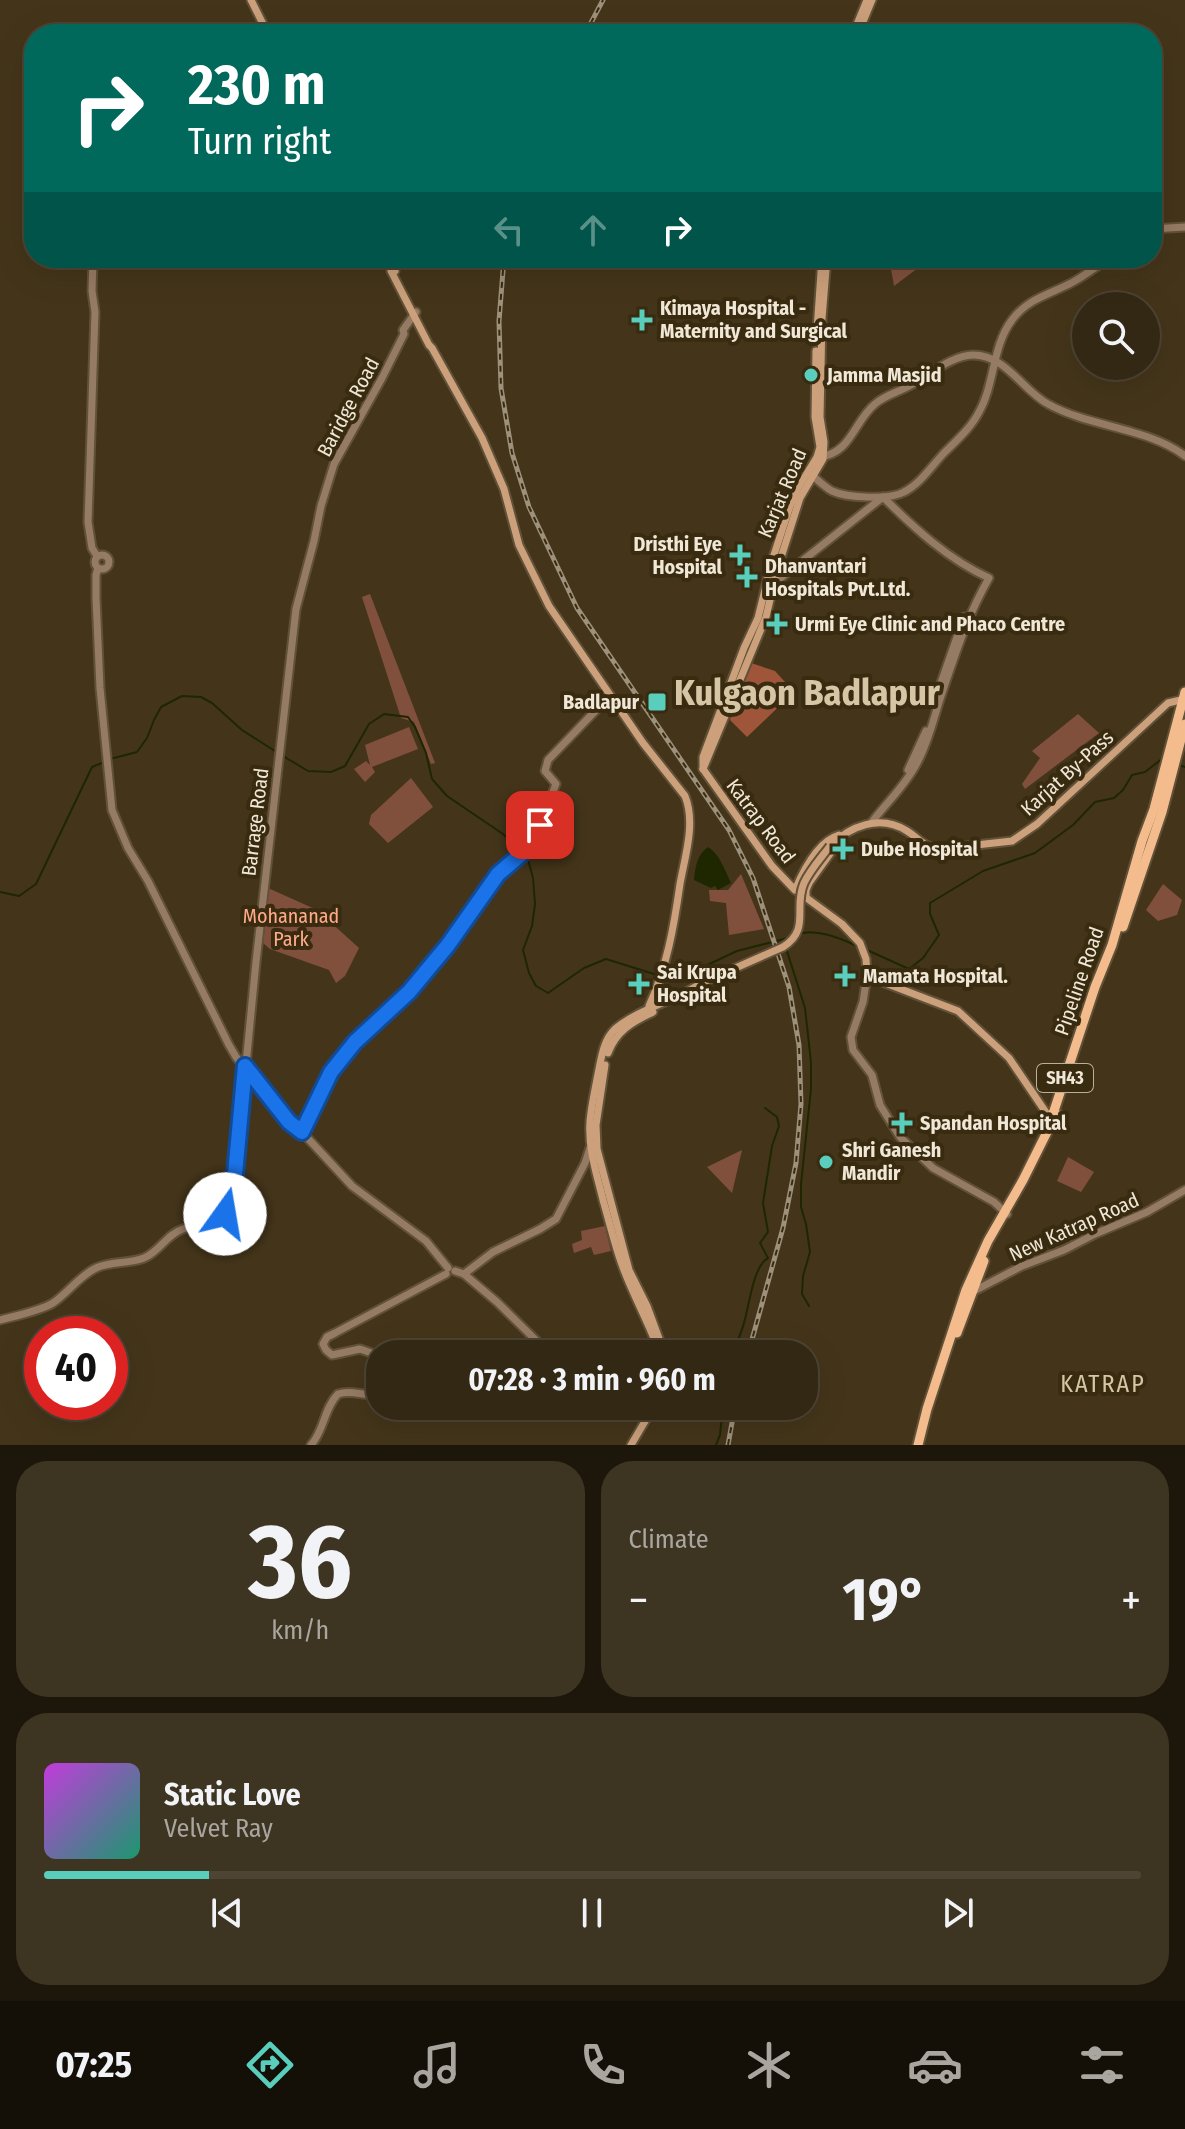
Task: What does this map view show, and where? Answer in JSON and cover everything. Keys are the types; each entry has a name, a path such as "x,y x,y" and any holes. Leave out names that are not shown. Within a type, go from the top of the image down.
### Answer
{"main road":[{"path":"251,0 263,24"},
{"path":"860,24 869,0"},
{"path":"392,268 429,345 482,438 504,489 519,545 549,606 685,796 689,806 689,839 677,910 664,969 650,1010"},
{"name":"Karjat Road","path":"703,769 703,757 758,618 800,498 820,457 815,417 824,268"},
{"name":"Karjat Road","path":"771,583 772,561 790,506 798,488 820,457"},
{"name":"Pipeline Road","path":"1179,744 1184,697"},
{"name":"Karjat By-Pass","path":"872,822 897,826 931,848 1012,841 1037,824 1168,703 1184,697"},
{"name":"Pipeline Road","path":"919,1445 927,1409 966,1290 988,1241 1025,1186 1052,1119 1162,812 1185,724"},
{"name":"Katrap Road","path":"703,769 767,860 795,890 842,924 862,945 867,976"},
{"path":"658,1340 647,1306 636,1291 594,1143 608,1050 619,1032 650,1010 793,940 801,925 801,890 805,880 841,835 872,822"},
{"path":"806,898 809,883 841,835"},
{"name":"Katrap Road","path":"795,890 804,871 826,841 841,835"},
{"path":"867,976 958,1011 1009,1058 1052,1119"},
{"name":"Pipeline Road","path":"919,1445 947,1359 1006,1213"},
{"path":"629,1445 642,1420"}],"street":[{"path":"1162,228 1185,227"},
{"path":"93,268 95,312 88,522 92,548 97,556"},
{"path":"813,476 840,494 895,496 915,484 980,412 1003,336 1011,321 1026,306 1094,268"},
{"name":"Baridge Road","path":"312,544 334,464 416,316"},
{"path":"820,457 833,455 844,445 872,406 947,363 971,355 996,361 1045,403 1072,415 1157,441 1185,456"},
{"path":"872,822 900,784 918,749 959,630 988,577 942,549 883,497"},
{"path":"771,583 883,497"},
{"name":"Barrage Road","path":"0,1320 50,1305 92,1270 146,1258 183,1228 218,1219 230,1210 296,609 312,544"},
{"path":"97,556 105,555 109,561 106,568 98,568"},
{"path":"97,556 94,563 98,568"},
{"path":"98,568 96,598 100,688 112,810 229,1045 289,1122 352,1186 426,1241 450,1271 464,1274 536,1340"},
{"path":"302,1132 331,1072 355,1042 409,992 448,945 498,874 532,845 556,784 545,771 548,760 599,707 614,700"},
{"name":"Katrap Road","path":"867,976 863,1002 851,1037 853,1050 872,1075 880,1105 900,1137 933,1168 994,1202 1006,1213"},
{"path":"464,1274 493,1252 556,1219 594,1143"},
{"name":"New Katrap Road","path":"974,1291 1022,1266 1147,1212 1185,1190"},
{"path":"366,1351 360,1349 332,1355 323,1344 327,1337 450,1271"},
{"path":"311,1445 317,1439 338,1394 351,1392 366,1395"}],"green space":[{"path":"891,268 918,268 894,286"},
{"path":"370,594 435,763 431,764 414,722 401,718 362,597"},
{"path":"1078,714 1099,733 1025,789 1022,784 1040,758 1032,751"},
{"path":"409,727 418,749 372,767 375,772 365,782 354,769 366,761 370,765 365,745"},
{"path":"411,778 433,807 388,843 369,824 371,815"},
{"path":"741,874 764,929 729,935 726,903 710,901 709,890 728,890"},
{"path":"1163,884 1182,900 1177,915 1158,921 1146,910"},
{"name":"Mohananad Park","path":"268,888 317,910 359,948 345,976 336,983 329,970 270,949 262,942"},
{"path":"742,1150 732,1193 707,1167"},
{"path":"1068,1157 1094,1172 1081,1192 1057,1181"},
{"path":"605,1226 611,1251 594,1255 591,1247 574,1253 572,1244 582,1240 581,1231"}],"shaded area":[{"path":"748,662 775,671 794,692 747,737 730,720"},
{"path":"708,847 719,858 731,883 718,890 715,886 711,888 694,880 699,857"}],"waterway":[{"path":"110,759 137,752 161,707 182,696 201,697 212,703 242,730 278,753"},
{"path":"283,756 308,771 331,772 345,766 369,724 384,714 408,717 426,753 432,779 447,796 503,834 527,856 535,904 532,926 523,950 536,986 548,993 584,968 606,959 657,975"},
{"path":"867,950 909,969 923,958 939,935 930,914 930,903 983,871 1035,853 1073,825 1095,802 1114,798 1132,775 1145,772 1163,758"},
{"path":"0,892 19,896 36,884 92,767 104,762"},
{"path":"1179,765 1185,767"},
{"path":"798,934 820,933 857,946"},
{"path":"663,977 670,980 682,977 737,951 788,938"},
{"path":"786,948 805,1008 811,1062 801,1184 801,1207 810,1252 802,1294 809,1306"},
{"path":"738,1340 755,1278 768,1258 760,1243 768,1232 763,1203 772,1146 779,1126 777,1117 765,1108"},
{"path":"716,1445 722,1420"}],"railway":[{"path":"590,24 603,0"},
{"path":"503,268 499,321 501,388 512,453 529,507 577,608 729,830 753,878 789,987 799,1045 801,1104 796,1163 783,1228 752,1340"},
{"path":"728,1445 732,1420"}],"place":[{"name":"Kimaya Hospital - Maternity and Surgical","path":"642,320"},
{"name":"Jamma Masjid","path":"811,375"},
{"name":"Dristhi Eye Hospital","path":"740,555"},
{"name":"Dhanvantari Hospitals Pvt.Ltd.","path":"747,577"},
{"name":"Urmi Eye Clinic and Phaco Centre","path":"777,624"},
{"name":"Badlapur","path":"657,702"},
{"name":"Dube Hospital","path":"843,849"},
{"name":"Mamata Hospital.","path":"845,976"},
{"name":"Sai Krupa Hospital","path":"639,984"},
{"name":"Spandan Hospital","path":"902,1123"},
{"name":"Shri Ganesh Mandir","path":"826,1162"}],"district":[{"name":"Kulgaon Badlapur","path":"807,692"},
{"name":"KATRAP","path":"1103,1384"}],"route":[{"path":"225,1214 232,1207 245,1066 280,1112 302,1132 331,1072 355,1042 409,992 448,945 498,874 532,845 540,825"}]}
